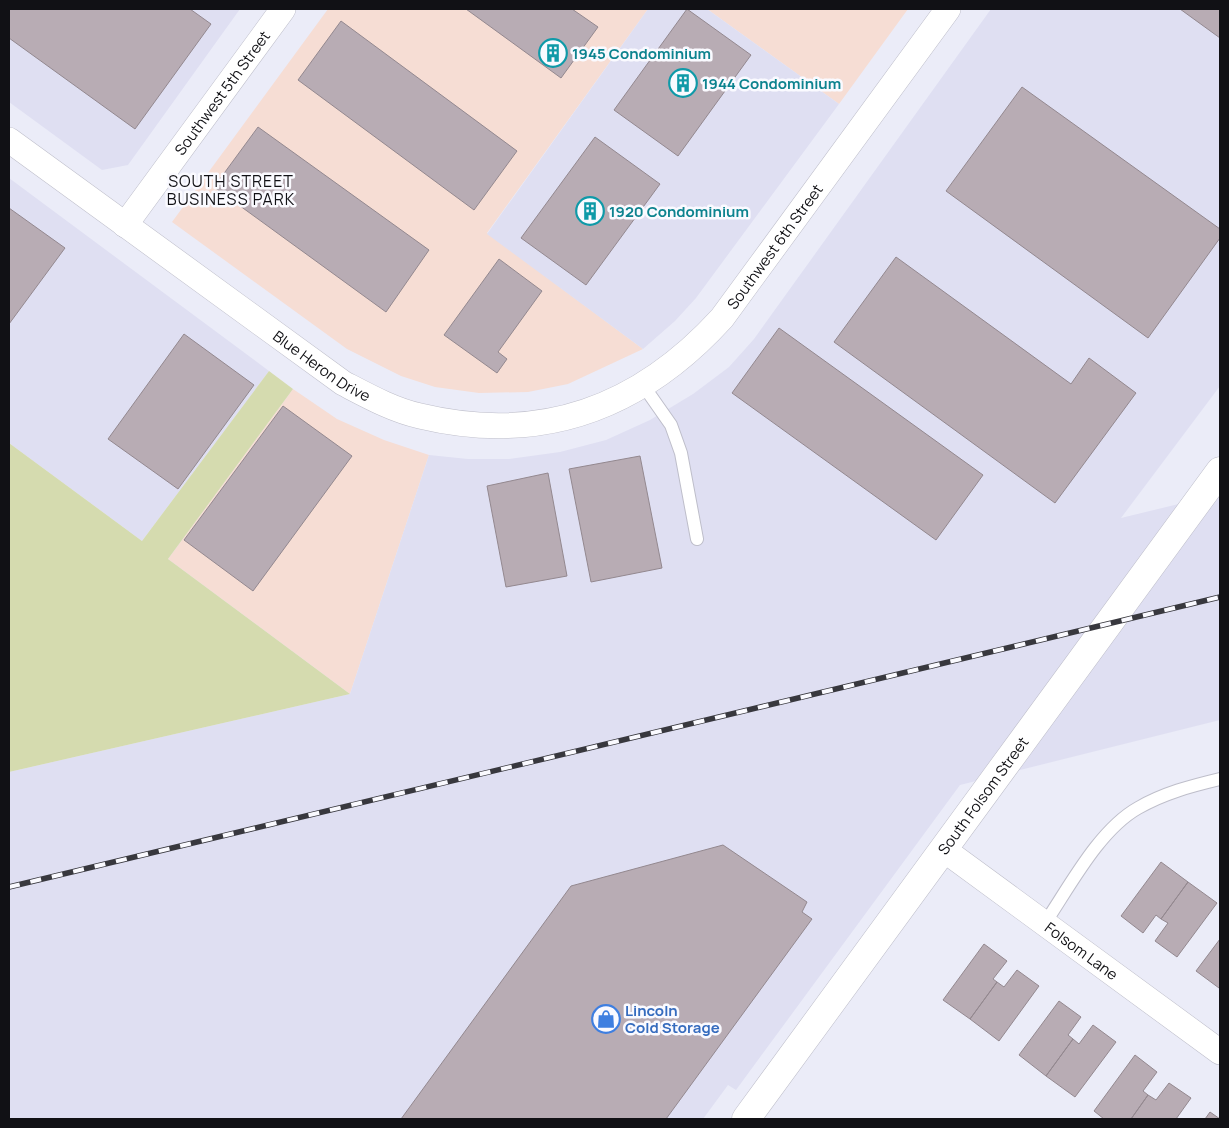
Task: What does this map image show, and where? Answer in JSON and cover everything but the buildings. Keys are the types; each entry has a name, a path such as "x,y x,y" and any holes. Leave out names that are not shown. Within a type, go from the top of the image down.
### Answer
{"street":[{"name":"Southwest 5th Street","path":"125,225 283,9"},
{"name":"Southwest 6th Street","path":"549,421 590,410 643,385 663,373 696,346 722,318 948,9"},
{"name":"Blue Heron Drive","path":"9,140 343,383 379,402 418,416 460,424 502,426 549,421"},
{"name":"South Folsom Street","path":"746,1119 1220,471"},
{"name":"Folsom Lane","path":"944,849 1220,1052"}],"lane":[{"path":"643,385 671,425 681,453 697,539"},
{"path":"1045,923 1116,825 1137,808 1177,789 1220,779"}],"shaded area":[{"path":"9,9 240,9 128,165 102,170 9,102"},
{"path":"328,9 648,9 487,233 643,349 568,384 528,392 479,393 435,387 401,376 347,349 172,222"},
{"path":"648,9 707,9 839,104 696,298 675,321 643,349 487,234"},
{"path":"707,9 908,9 839,104"},
{"path":"991,9 1220,9 1220,386 1121,518 1220,494 1220,720 960,785 736,1090 728,1085 703,1119 9,1119 9,772 350,694 429,455 468,459 509,459 560,452 606,440 650,420 693,394 729,367 754,339"},
{"path":"9,178 269,371 142,541 9,443"},
{"path":"293,389 337,419 384,440 429,455 350,694 168,559"}],"green space":[{"path":"269,371 293,389 168,559 350,694 9,772 9,443 142,541"}],"railway":[{"path":"9,887 1220,597"}],"place":[{"name":"1945 Condominium","path":"553,53"},
{"name":"1944 Condominium","path":"683,83"},
{"name":"1920 Condominium","path":"590,211"},
{"name":"Lincoln Cold Storage","path":"606,1019"}],"district":[{"name":"SOUTH STREET BUSINESS PARK","path":"231,190"}]}
